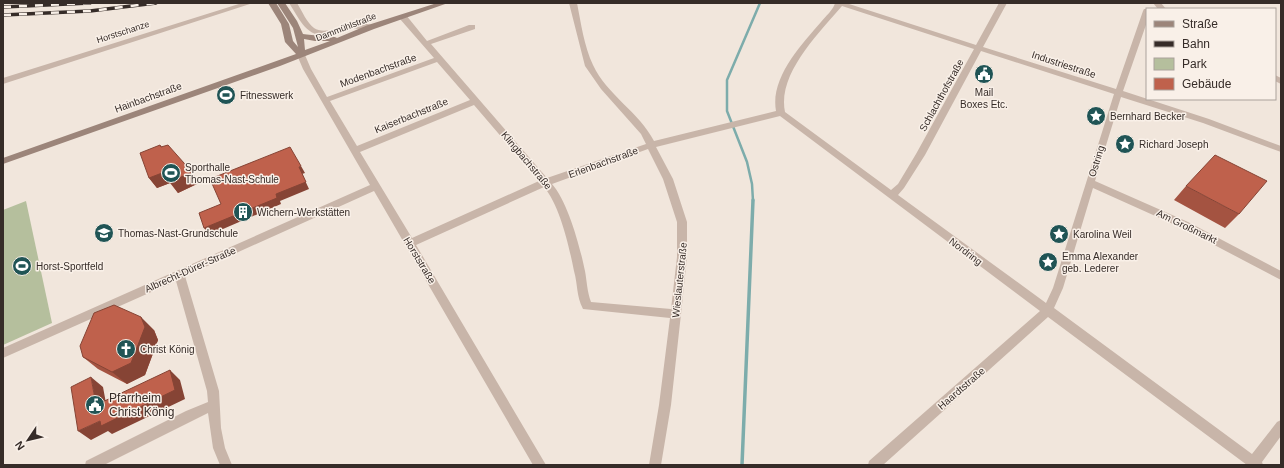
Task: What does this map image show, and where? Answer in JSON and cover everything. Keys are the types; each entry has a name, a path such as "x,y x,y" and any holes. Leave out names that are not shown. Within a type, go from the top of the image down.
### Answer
{"street":[{"name":"Horstschanze","path":"3,80 249,3"},
{"name":"Horststraße","path":"272,3 284,24 289,42 301,55 307,69 540,465"},
{"name":"Horststraße","path":"281,3 301,36 303,45 301,55"},
{"path":"292,3 310,29 317,33 327,33 351,27 372,27"},
{"name":"Dammühlstraße","path":"301,55 345,36 444,3"},
{"name":"Wieslauterstraße","path":"573,3 589,66 604,87 645,133 668,180 682,222 682,258 676,314 665,404 655,465"},
{"name":"Schlachthofstraße","path":"892,195 905,180 1003,3"},
{"path":"781,113 778,102 790,66 844,4"},
{"name":"Industriestraße","path":"844,4 1220,126 1281,149"},
{"name":"Ostring","path":"1047,311 1058,288 1118,93 1146,13"},
{"name":"Klingbachstraße","path":"403,17 438,60 547,183 557,198 565,219 580,272 582,293 587,306 634,308 676,314"},
{"path":"425,44 472,27"},
{"path":"301,36 315,39 345,36"},
{"name":"Hainbachstraße","path":"3,161 301,55"},
{"name":"Modenbachstraße","path":"326,100 438,60"},
{"name":"Kaiserbachstraße","path":"356,150 475,101"},
{"name":"Erlenbachstraße","path":"410,243 547,183 604,160 652,145 781,113"},
{"name":"Nordring","path":"781,113 1255,464"},
{"name":"Am Großmarkt","path":"1090,183 1185,225 1281,276"},
{"name":"Albrecht-Dürer-Straße","path":"3,353 377,186"},
{"path":"179,274 214,391 215,428 219,448 226,465"},
{"name":"Haardtstraße","path":"874,465 1047,311"},
{"path":"91,465 190,414 214,405"},
{"path":"1255,464 1281,426"}],"green space":[{"name":"Horst-Sportfeld","path":"26,201 52,323 3,345 3,210"}],"building":[{"path":"160,145 161,147 168,145 192,172 170,182 162,173 149,178 140,153"},
{"path":"290,147 301,166 299,167 306,182 276,194 277,198 204,228 199,213 221,204 210,179"},
{"path":"1215,155 1267,181 1239,214 1186,186"},
{"path":"114,305 141,317 145,327 131,363 112,372 83,357 80,346 94,313"},
{"path":"170,370 175,390 101,426 100,421 78,431 71,387 91,377 96,405"}],"waterway":[{"path":"753,201 752,184 747,162 727,111 727,80 760,3"},
{"path":"742,465 753,201"}],"railway":[{"path":"3,7 90,3"},
{"path":"3,15 90,11 156,3"}],"place":[{"name":"Mail Boxes Etc.","path":"984,74"},
{"name":"Fitnesswerk","path":"226,95"},
{"name":"Bernhard Becker","path":"1096,116"},
{"name":"Richard Joseph","path":"1125,144"},
{"name":"Sporthalle Thomas-Nast-Schule","path":"171,173"},
{"name":"Wichern-Werkstätten","path":"243,212"},
{"name":"Thomas-Nast-Grundschule","path":"104,233"},
{"name":"Karolina Weil","path":"1059,234"},
{"name":"Emma Alexander geb. Lederer","path":"1048,262"},
{"name":"Horst-Sportfeld","path":"22,266"},
{"name":"Christ König","path":"126,349"},
{"name":"Pfarrheim Christ König","path":"95,405"}]}
